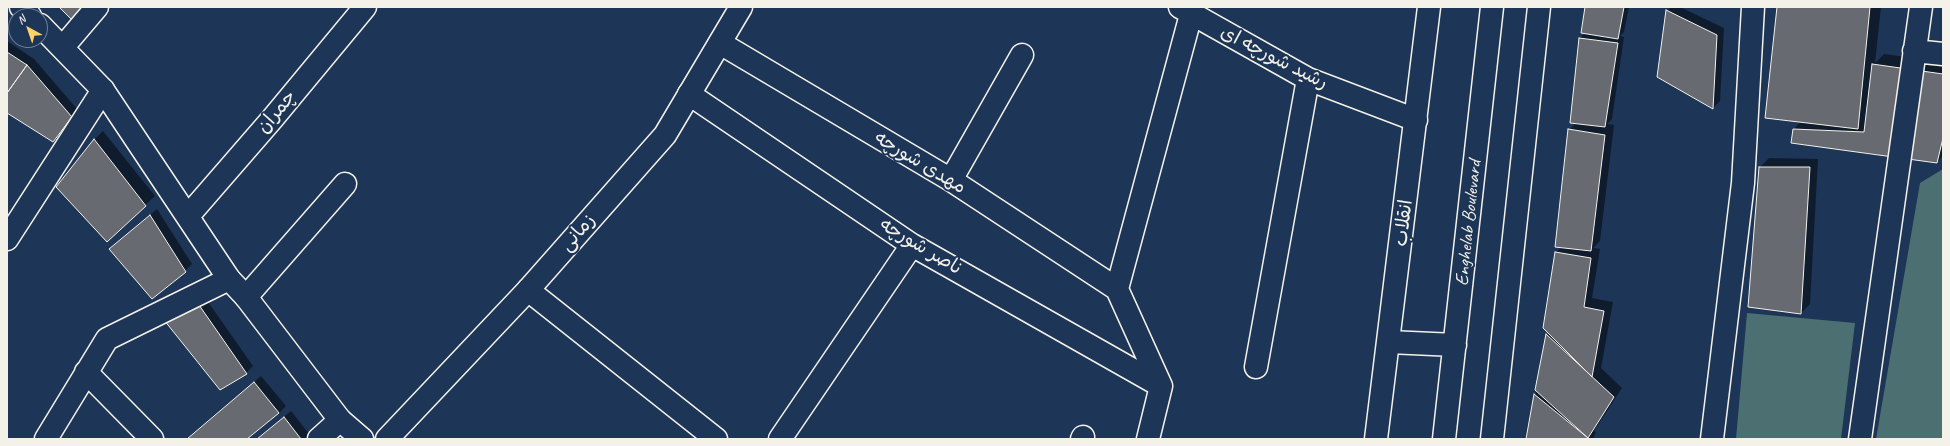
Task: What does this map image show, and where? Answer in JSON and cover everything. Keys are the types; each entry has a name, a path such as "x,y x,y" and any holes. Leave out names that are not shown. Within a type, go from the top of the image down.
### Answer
{"street":[{"path":"63,47 96,7"},
{"name":"چمران","path":"188,216 273,118 365,7"},
{"name":"زمانی","path":"387,439 528,290 665,135 741,7"},
{"name":"انقلاب","path":"1376,439 1429,7"},
{"name":"Enghelab Boulevard","path":"1444,439 1492,7"},
{"path":"1492,439 1540,7"},
{"path":"1712,439 1744,183 1753,7"},
{"path":"1860,439 1921,7"},
{"path":"1148,439 1162,386 1117,288 1188,9"},
{"name":"رشید شورچه ای","path":"1188,9 1308,79 1416,120"},
{"path":"48,33 103,90 229,279 246,297 340,420 362,439"},
{"name":"مهدی شورچه","path":"720,43 951,180 1117,288"},
{"path":"1914,51 1943,54"},
{"path":"951,180 1022,55"},
{"path":"1256,367 1308,79"},
{"path":"7,239 103,90"},
{"name":"ناصر شورچه","path":"689,94 912,245 1162,386"},
{"path":"246,297 345,184"},
{"path":"780,439 912,245"},
{"path":"46,439 107,339 229,279"},
{"path":"528,290 716,439"},
{"path":"1389,342 1455,345"},
{"path":"86,372 152,439"},
{"path":"319,439 340,420"}],"green space":[{"path":"1943,169 1943,439 1876,439 1920,183"},
{"path":"1747,313 1855,323 1841,439 1736,439"}],"building":[{"path":"59,7 84,7 73,21"},
{"path":"1585,7 1624,7 1618,39 1581,33"},
{"path":"1777,7 1870,7 1858,129 1765,118"},
{"path":"1666,10 1717,35 1713,109 1657,77"},
{"path":"1579,38 1618,43 1605,127 1570,123"},
{"path":"7,52 27,65 7,93"},
{"path":"1872,64 1943,74 1943,138 1937,163 1791,143 1793,129 1864,132"},
{"path":"27,65 72,117 53,142 7,113 7,93"},
{"path":"1568,129 1605,135 1591,251 1555,247"},
{"path":"94,139 146,206 107,242 56,187"},
{"path":"1759,167 1810,167 1801,314 1748,307"},
{"path":"150,215 186,272 152,299 109,249"},
{"path":"1555,252 1591,258 1584,307 1604,311 1592,377 1543,328"},
{"path":"199,305 247,374 220,390 164,320"},
{"path":"1546,334 1614,397 1588,438 1535,390"},
{"path":"254,382 279,413 247,439 187,439"},
{"path":"1534,394 1588,438 1589,439 1526,439"},
{"path":"284,417 301,439 257,439"}]}
